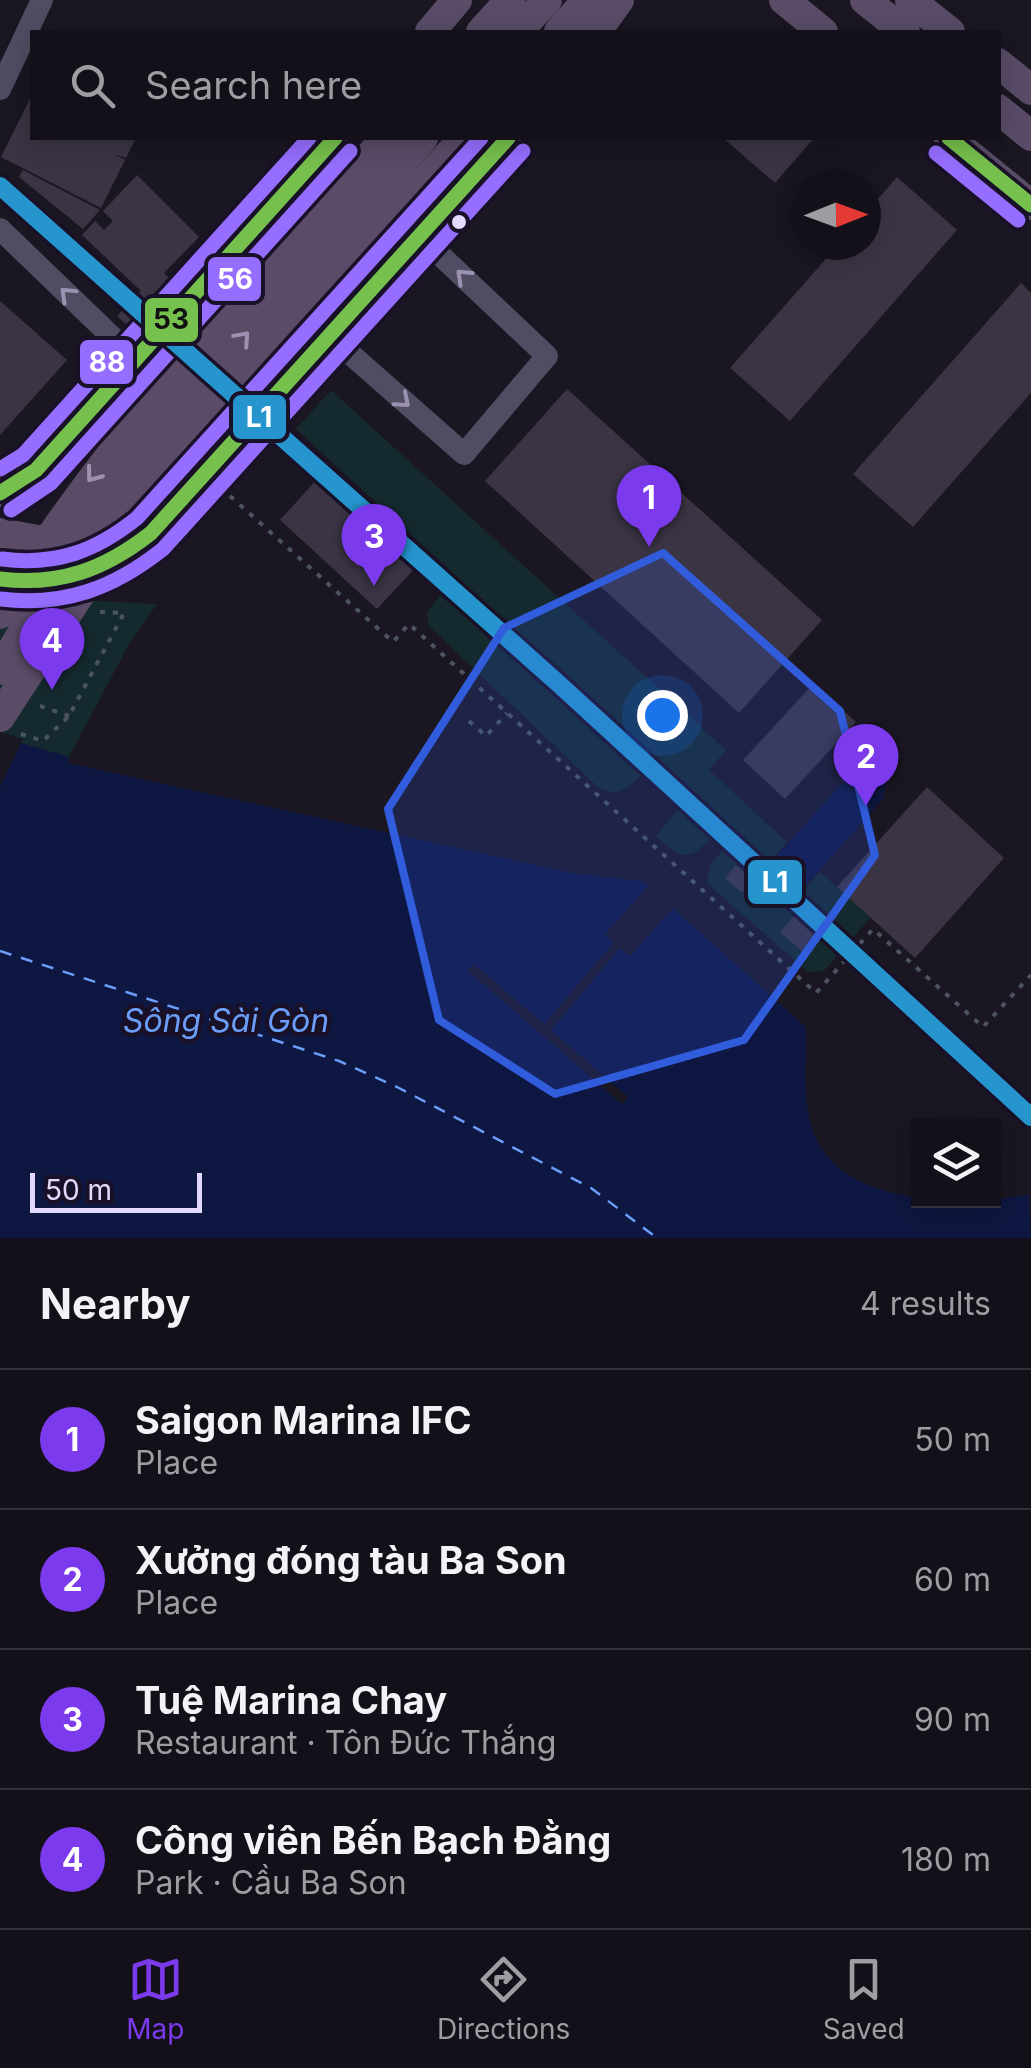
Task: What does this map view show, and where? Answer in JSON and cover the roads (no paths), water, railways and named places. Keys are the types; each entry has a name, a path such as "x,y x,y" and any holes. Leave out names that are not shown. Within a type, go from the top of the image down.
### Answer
{"main road":[{"path":"483,30 510,0"},
{"path":"520,30 547,0"},
{"path":"561,30 587,0"},
{"path":"597,30 619,0"},
{"path":"784,0 821,30"},
{"path":"865,0 902,30"},
{"path":"910,0 948,30"},
{"path":"1001,65 1031,90"},
{"path":"1001,110 1031,136"},
{"path":"0,493 36,470 333,140"},
{"path":"0,614 46,541 133,423 384,140"},
{"path":"7,725 9,681 68,556 154,439 421,140"},
{"path":"9,681 168,469 226,399 462,140"},
{"path":"0,580 45,582 105,567 151,533 506,140"},
{"path":"952,140 1031,205"},
{"path":"127,368 120,404 127,419 153,448 186,463 215,464"},
{"path":"0,533 37,540 93,536 147,518 184,498"}],"street":[{"path":"0,89 42,0"},
{"path":"0,229 127,368"},
{"path":"330,336 464,454 547,356 420,236"}],"water":[{"name":"Sông Sài Gòn","path":"0,737 69,757 68,763 577,874 642,881 806,1027 809,1116 822,1149 836,1165 874,1187 911,1196 911,1208 1001,1208 1001,1198 1029,1194 1031,1238 0,1238"},
{"path":"868,765 877,768 887,780 883,799 799,893 768,866 852,772"}],"place":[{"name":"Saigon Marina IFC","path":"649,547"},
{"name":"Tuệ Marina Chay","path":"374,586"},
{"name":"Công viên Bến Bạch Đằng","path":"52,690"},
{"name":"Xưởng đóng tàu Ba Son","path":"866,806"}]}
